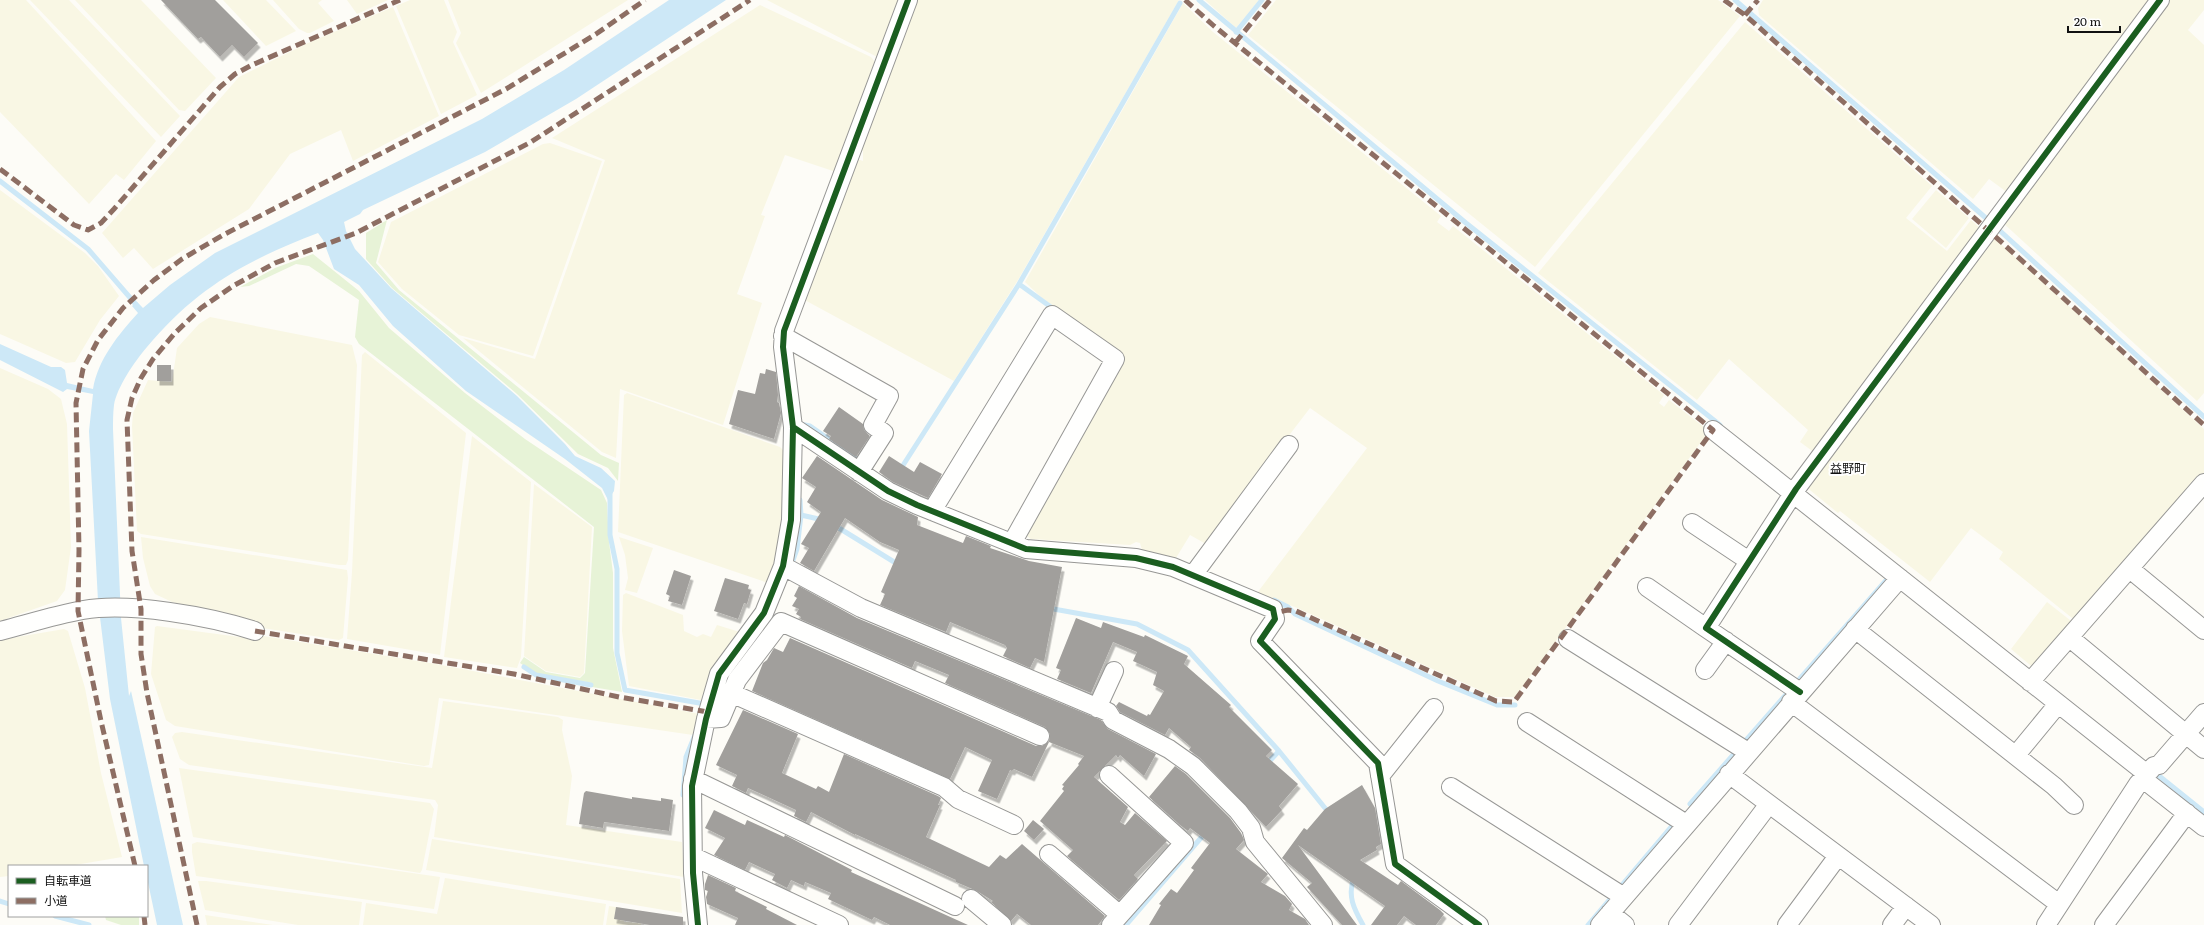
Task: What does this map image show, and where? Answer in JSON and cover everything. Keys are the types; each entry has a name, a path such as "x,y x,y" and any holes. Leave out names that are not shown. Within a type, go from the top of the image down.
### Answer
{"street":[{"path":"706,718 721,718 737,680 771,617 788,569 791,520 793,427 783,336 908,0"},
{"path":"1706,628 1796,489 2160,0"},
{"path":"932,511 1052,315 1115,360 1012,543"},
{"path":"783,336 889,396 873,425 884,433 859,472"},
{"path":"793,427 888,491 932,511 1026,549 1043,552 1136,558 1197,570 1273,609 1275,619 1260,641 1378,763 1395,864 1479,925"},
{"path":"1713,430 1796,489 1900,578 2034,678 2058,704 2146,772 2187,814 2204,827"},
{"path":"1197,570 1289,445"},
{"path":"2034,678 2202,490"},
{"path":"1692,523 1749,561"},
{"path":"788,569 861,608 1108,712 1113,720 1169,749 1193,766 1231,804 1251,828 1255,842 1322,925"},
{"path":"2130,569 2204,630"},
{"path":"1625,925 1605,919 1619,894 1686,824 1729,774 1743,749 1900,578"},
{"path":"1647,587 1726,641 1795,692 2057,902"},
{"path":"0,631 84,610 135,608 237,625 255,630"},
{"path":"701,923 694,857 693,779 706,718 719,674 771,617"},
{"path":"771,617 1040,736"},
{"path":"1855,628 2016,755 2054,786 2074,805"},
{"path":"2070,638 2204,748"},
{"path":"1568,639 1743,749"},
{"path":"1705,670 1726,641"},
{"path":"1097,708 1114,671"},
{"path":"731,693 944,787 958,799 1014,825"},
{"path":"2016,755 2058,704"},
{"path":"1380,776 1434,708"},
{"path":"2046,925 2057,902 2146,772 2159,765 2204,713"},
{"path":"1528,722 1686,824"},
{"path":"1729,774 1931,925"},
{"path":"1049,854 1116,920 1184,843 1109,776"},
{"path":"693,779 963,902 1002,925"},
{"path":"1451,787 1619,894"},
{"path":"1678,925 1769,804"},
{"path":"2104,925 2187,814"},
{"path":"1787,925 1838,856"},
{"path":"694,857 839,925"},
{"path":"1892,925 1906,906"}],"shaded area":[{"path":"0,0 26,0 156,141 124,180 116,174 89,204 0,112"},
{"path":"30,0 69,0 180,116 161,137"},
{"path":"75,0 141,0 216,78 185,111 179,110"},
{"path":"223,0 266,0 296,31 266,46"},
{"path":"273,0 322,0 318,3 334,21 310,33 307,33 299,29"},
{"path":"347,0 388,0 357,14"},
{"path":"410,0 444,0 457,32 453,42 477,95 441,114 396,6"},
{"path":"448,0 628,0 481,93 456,43 461,33"},
{"path":"767,0 902,0 881,59"},
{"path":"915,0 1179,0 1018,280 954,381 801,298 855,158 863,161 863,151 858,148"},
{"path":"1205,0 1259,0 1236,28"},
{"path":"1276,0 1718,0 1740,16 1535,267 1248,35"},
{"path":"1763,0 2152,0 2008,193 1989,179 1973,199 1759,15 1758,8"},
{"path":"2167,0 2204,0 2204,10 2188,30 2204,45 2204,393 2197,401 2002,222"},
{"path":"1183,3 1213,32 1441,216 1437,222 1449,231 1453,226 1664,395 1659,403 1664,407 1669,400 1709,431 1515,697 1495,697 1295,607 1257,593 1367,448 1310,408 1206,544 1190,535 1176,558 1142,550 1140,543 1136,542 1130,545 1031,539 1024,534 1124,356 1042,298 1025,282"},
{"path":"760,5 871,57 875,62 836,172 785,155 761,215 765,216 737,294 762,303 723,425 620,389 616,458 602,452 463,338 535,359 605,160 552,138"},
{"path":"393,7 439,116 353,161 341,130 290,154 249,209 153,269 134,248 123,258 102,233 239,77 308,43"},
{"path":"1745,22 1932,186 1906,218 1947,251 1971,220 1982,230 1815,453 1800,442 1808,430 1729,359 1697,400 1538,273"},
{"path":"550,143 602,161 533,356 459,335 402,289 378,262 391,222 543,144"},
{"path":"0,190 85,253 98,266 119,296 100,320 75,362 66,363 0,334"},
{"path":"1936,190 1969,218 1946,248 1912,219"},
{"path":"1992,236 2204,429 2204,475 2077,622 1999,559 2003,552 1971,528 1930,582 1840,511 1838,513 1805,486"},
{"path":"210,317 352,345 357,365 348,560 346,565 141,534 137,531 132,426 133,413 148,380 172,382 177,348 199,324"},
{"path":"365,352 466,433 440,655 347,639 352,572 362,355"},
{"path":"0,368 48,389 61,399 67,424 71,547 65,590 57,601 0,621"},
{"path":"627,393 780,447 784,451 787,515 771,584 618,532 624,395"},
{"path":"472,436 531,482 521,657 517,668 444,657"},
{"path":"534,484 592,527 584,673 580,677 546,671 524,656"},
{"path":"141,537 347,570 348,578 343,638 339,640 256,627 250,619 220,615 172,602 155,594 150,586 143,558"},
{"path":"619,537 653,548 637,593 625,590 628,578 625,555"},
{"path":"626,593 683,615 684,631 697,637 703,634 711,637 717,625 743,633 708,694 703,693 701,700 629,686 622,631 623,595"},
{"path":"2047,602 2075,624 2036,670 2011,649"},
{"path":"157,626 247,638 251,634 436,664 700,714 693,735 439,698 429,765 424,766 175,726 166,720 151,674 155,627"},
{"path":"64,629 68,631 85,688 101,773 122,857 75,865 8,865 8,876 0,877 0,640"},
{"path":"443,701 558,717 563,720 562,730 572,776 566,825 682,842 684,877 434,837 438,805 435,800 189,765 180,759 172,737 175,733 182,732 432,768"},
{"path":"179,768 430,803 434,809 422,870 420,873 193,837"},
{"path":"432,839 680,879 682,913 426,870"},
{"path":"197,842 440,877 434,909 196,876 192,844"},
{"path":"445,878 606,904 603,925 363,925 366,903 437,914"},
{"path":"198,881 362,902 359,925 298,925 205,910"},
{"path":"609,906 622,908 624,922 641,923 641,925 606,925"},
{"path":"205,915 273,925 207,925"}],"green space":[{"path":"387,220 376,263 399,290 601,455 619,463 618,481 608,468 578,454 517,394 392,288 366,259 366,233"},
{"path":"313,254 359,291 389,328 465,393 525,439 601,490 607,503 609,542 613,573 613,648 622,692 592,687 592,683 535,673 520,663 524,657 546,672 580,678 585,673 594,527 359,344 355,337 359,300 309,266 296,264 249,286 240,287 275,268"},
{"path":"105,917 139,917 139,925 121,925 106,920"}],"water":[{"path":"669,0 726,0 576,99 485,152 363,210 360,214 344,222 346,231 355,249 391,288 517,396 575,456 601,468 615,481 614,491 608,500 602,488 565,459 466,391 393,326 359,285 334,269 323,240 318,233 292,243 246,265 204,292 184,308 142,353 119,390 114,405 113,429 121,618 129,696 131,691 183,925 157,925 148,883 148,865 144,865 110,699 98,601 89,431 93,394 67,389 63,392 0,360 0,344 51,367 61,367 65,370 67,383 93,389 99,367 104,357 117,338 138,313 132,306 137,302 143,308 170,285 215,253 482,119 564,70"}],"building":[{"path":"161,0 215,0 258,43 244,57 232,45 220,57 201,37 198,39"},
{"path":"157,365 171,365 171,381 157,381"},
{"path":"766,369 776,372 778,395 777,402 779,403 781,413 774,439 729,424 738,390 755,394 760,373 765,374"},
{"path":"839,407 863,424 864,430 870,436 856,457 829,439 831,436 823,431"},
{"path":"817,456 882,500 918,517 917,525 963,543 966,536 991,546 990,548 1029,561 1062,567 1044,662 1035,658 1030,668 1003,656 1007,648 1005,645 950,622 946,632 880,605 885,594 881,592 899,550 880,542 845,518 814,571 800,563 809,548 801,544 821,512 807,502 816,487 802,478"},
{"path":"889,456 914,472 920,462 942,474 928,498 893,482 879,472"},
{"path":"674,570 691,576 682,605 668,601 670,596 666,594"},
{"path":"725,578 749,585 748,589 751,590 747,604 744,603 738,619 714,611"},
{"path":"799,586 857,618 1101,720 1108,729 1156,754 1144,776 1120,755 1118,758 1116,755 1094,777 1128,807 1120,822 1125,825 1135,813 1167,841 1134,875 1138,879 1121,898 1119,900 1067,856 1073,850 1040,821 1064,791 1062,789 1064,786 1062,785 1079,765 1078,764 1084,756 1049,742 1032,777 1014,769 1012,771 1010,770 997,799 978,791 992,760 965,747 950,779 752,691 763,663 767,660 774,648 783,652 790,638 1036,746 1042,746 1049,741 1050,734 1045,727 945,683 949,675 915,661 912,668 800,619 801,617 796,614 799,609 792,606 797,598 794,596"},
{"path":"1076,618 1101,628 1103,622 1144,637 1145,635 1188,656 1184,664 1231,705 1229,707 1272,750 1266,756 1298,784 1279,806 1282,810 1266,827 1200,758 1189,750 1191,747 1169,728 1165,735 1120,712 1116,706 1119,702 1147,716 1148,714 1150,715 1164,691 1153,685 1157,672 1133,661 1137,652 1113,642 1091,693 1057,679 1061,670 1056,668"},
{"path":"743,710 798,734 782,773 816,789 818,786 829,792 844,754 941,798 938,805 940,805 926,837 989,867 1000,855 1006,859 1022,844 1105,916 1098,925 1031,925 1017,914 1011,921 991,902 993,901 977,891 956,882 956,880 855,835 811,812 806,822 794,816 796,810 748,788 746,793 732,786 737,775 716,765"},
{"path":"1175,766 1186,774 1230,818 1241,833 1244,840 1236,849 1268,874 1261,882 1285,896 1292,904 1289,910 1305,919 1309,925 1149,925 1161,905 1159,904 1171,889 1177,893 1194,870 1191,868 1210,843 1190,828 1188,831 1180,825 1149,797"},
{"path":"1362,785 1375,808 1381,844 1376,847 1377,850 1360,860 1398,885 1401,881 1440,910 1444,914 1436,925 1416,925 1404,916 1397,925 1371,925 1385,906 1298,845 1357,925 1342,925 1307,887 1312,883 1282,858 1304,828 1307,830 1325,809"},
{"path":"586,791 632,799 632,797 661,801 661,798 673,800 669,831 604,822 603,828 579,824 584,793"},
{"path":"714,810 745,825 747,820 784,837 785,835 852,870 851,872 968,925 890,925 874,917 872,920 828,899 831,893 805,882 804,886 791,880 787,888 772,880 775,874 749,862 745,870 714,855 725,838 705,828"},
{"path":"1033,820 1044,829 1034,840 1024,831"},
{"path":"708,875 736,888 735,891 767,907 766,909 797,925 735,925 738,918 707,904 706,897 708,891 705,890 705,884"},
{"path":"616,907 683,917 683,925 650,925 614,919"}],"waterway":[{"path":"1199,0 1466,223 1720,425"},
{"path":"1236,32 1262,0"},
{"path":"1735,0 1987,219 2204,417"},
{"path":"900,470 1019,284 1180,3"},
{"path":"0,181 88,249 139,308"},
{"path":"1019,284 1055,310"},
{"path":"800,424 810,426 856,458"},
{"path":"610,489 610,535 617,569 617,653 625,690 705,704"},
{"path":"800,500 801,515"},
{"path":"791,566 797,549 801,515 823,520"},
{"path":"834,525 899,565"},
{"path":"1690,804 1889,577"},
{"path":"1274,600 1288,607 1295,614 1438,681 1497,705 1515,705"},
{"path":"1048,608 1137,624 1188,650 1279,751 1329,813"},
{"path":"752,644 767,623"},
{"path":"524,667 536,675 591,685"},
{"path":"683,795 686,757 695,735"},
{"path":"1266,765 1279,751"},
{"path":"2153,771 2204,812"},
{"path":"1588,925 1671,827"},
{"path":"1126,925 1206,832"},
{"path":"1354,877 1351,890 1352,902 1363,925"},
{"path":"0,901 8,904"},
{"path":"59,917 89,925"}],"marked path":[{"path":"0,169 74,225 88,230 101,223 220,87 235,74 252,65 400,0"},
{"path":"135,865 101,721 78,611 79,550 76,403 83,369 98,340 123,308 154,280 182,259 223,235 506,89 596,34 645,0"},
{"path":"197,925 147,693 141,654 141,609 132,551 127,420 132,398 141,378 153,359 175,333 201,308 233,286 275,263 356,233 531,142 750,0"},
{"path":"1185,0 1214,26 1713,430 1514,702 1496,701 1296,611 1288,610 1274,613"},
{"path":"1235,43 1270,0"},
{"path":"1724,0 1745,15 1988,230 2204,425"},
{"path":"1745,15 1758,0"},
{"path":"255,631 514,674 619,697 708,712"},
{"path":"144,917 145,925"}],"cycle path":[{"path":"698,925 693,873 692,786 706,719 719,674 764,613 783,566 791,520 793,427 783,347 784,331 908,0"},
{"path":"1800,692 1706,628 1796,489 2160,0"},
{"path":"793,427 888,491 917,505 1026,549 1136,558 1173,567 1273,609 1275,619 1260,641 1378,763 1395,864 1479,925"}],"district":[{"name":"益野町","path":"1848,468"}]}
